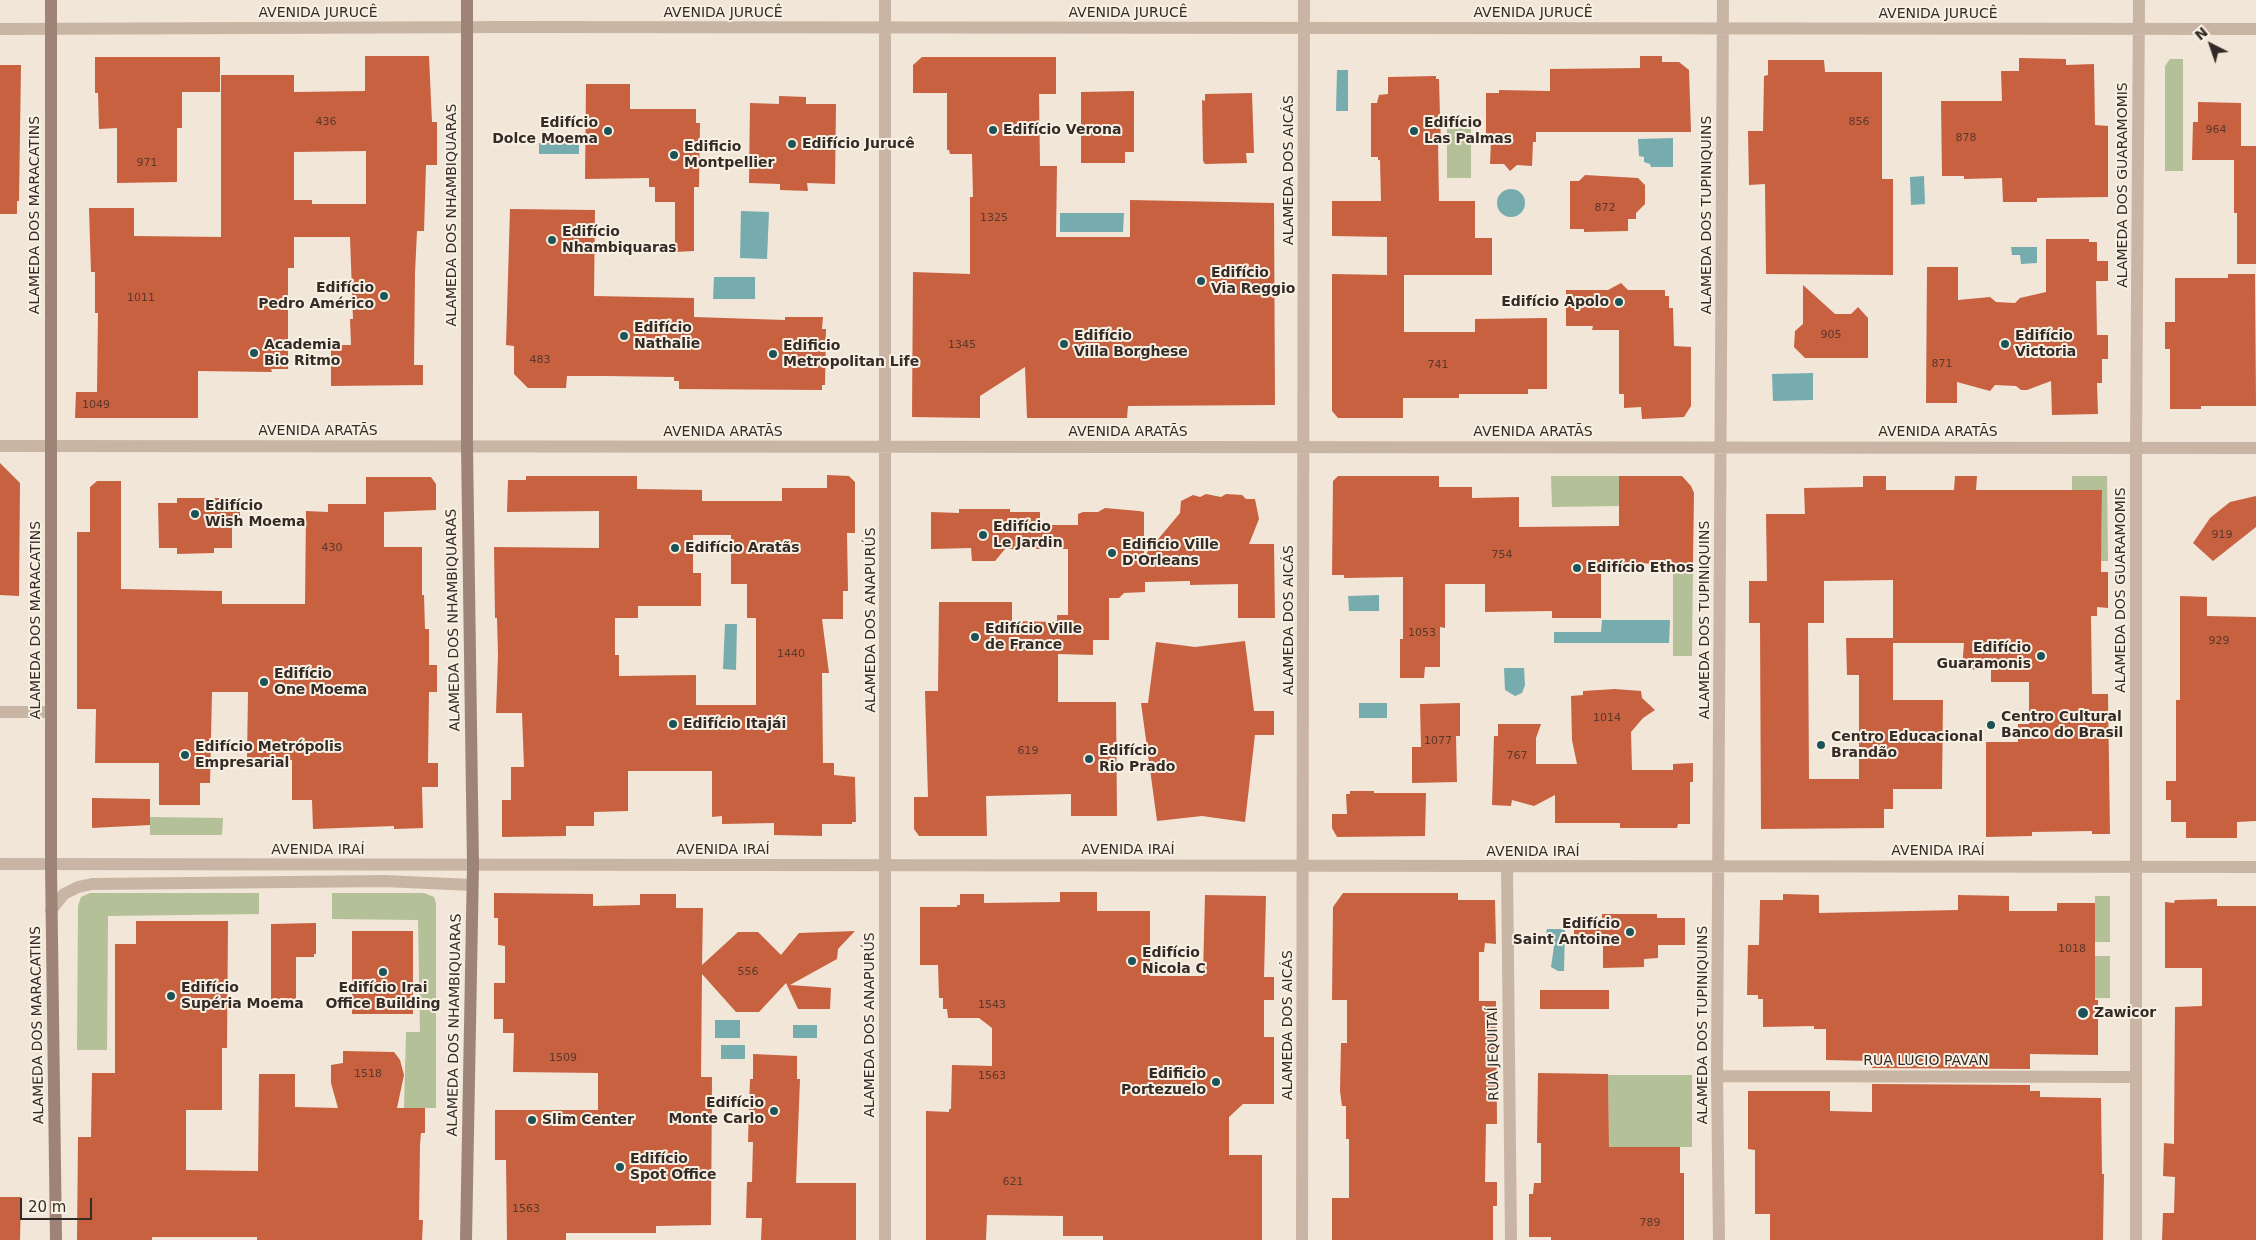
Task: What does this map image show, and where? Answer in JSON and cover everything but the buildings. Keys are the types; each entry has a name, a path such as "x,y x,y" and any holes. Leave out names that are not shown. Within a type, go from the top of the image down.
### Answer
{"main road":[{"name":"ALAMEDA DOS MARACATINS","path":"51,0 51,865 56,1240"},
{"name":"ALAMEDA DOS NHAMBIQUARAS","path":"466,1240 473,865 467,446 467,0"}],"street":[{"name":"ALAMEDA DOS ANAPURÚS","path":"885,0 885,1240"},
{"name":"ALAMEDA DOS AICÁS","path":"1302,1240 1304,0"},
{"name":"ALAMEDA DOS TUPINIQUINS","path":"1719,1240 1717,1076 1723,0"},
{"name":"ALAMEDA DOS GUARAMOMIS","path":"2136,1240 2136,448 2139,0"},
{"name":"AVENIDA JURUCÊ","path":"0,29 467,27 2256,29"},
{"name":"AVENIDA ARATÃS","path":"0,446 2256,448"},
{"path":"0,712 51,712"},
{"name":"AVENIDA IRAÍ","path":"0,864 2256,867"},
{"name":"RUA JEQUITAÍ","path":"1507,867 1511,1240"},
{"path":"52,910 64,894 78,887 92,884 385,881 472,884"},
{"name":"RUA LUCIO PAVAN","path":"1717,1076 2136,1077"}],"green space":[{"path":"2170,59 2183,59 2183,171 2165,171 2165,66"},
{"path":"1447,119 1471,119 1471,178 1447,178"},
{"path":"1551,476 1619,476 1619,506 1552,507"},
{"path":"2072,476 2107,476 2108,561 2101,561 2102,490 2072,490"},
{"path":"1693,563 1692,656 1673,656 1673,564"},
{"path":"150,817 223,818 222,835 150,835"},
{"path":"90,893 259,893 259,914 108,916 107,1050 77,1050 78,906 81,897"},
{"path":"332,893 424,893 434,897 436,903 436,1108 404,1108 406,1032 420,1032 418,920 332,919"},
{"path":"2095,896 2110,896 2110,942 2095,942"},
{"path":"2095,956 2110,956 2110,998 2095,998"},
{"path":"1608,1075 1692,1075 1692,1147 1609,1147"}],"water":[{"path":"1337,70 1348,70 1348,111 1336,111"},
{"path":"1673,138 1673,167 1651,167 1650,164 1644,162 1644,157 1639,156 1638,139"},
{"path":"539,143 579,143 579,154 539,154"},
{"path":"1924,176 1925,204 1911,205 1910,177"},
{"path":"1511,189 1521,193 1525,203 1521,213 1511,217 1501,213 1497,203 1501,193"},
{"path":"741,211 769,212 767,259 740,258"},
{"path":"1060,213 1124,213 1123,232 1060,232"},
{"path":"2011,247 2037,247 2037,263 2021,264 2020,255 2012,255"},
{"path":"714,277 755,277 755,299 713,299"},
{"path":"1813,373 1813,400 1773,401 1772,374"},
{"path":"1379,595 1379,611 1349,611 1348,596"},
{"path":"1602,620 1670,620 1669,643 1554,643 1554,632 1601,632"},
{"path":"725,624 737,624 736,670 723,669"},
{"path":"1504,668 1524,668 1525,685 1522,693 1515,696 1505,690"},
{"path":"1359,703 1387,703 1387,718 1359,718"},
{"path":"1547,929 1565,929 1564,971 1558,971 1551,967 1554,946 1552,939 1546,933"},
{"path":"715,1020 740,1020 740,1038 715,1038"},
{"path":"793,1025 817,1025 817,1038 793,1038"},
{"path":"721,1045 745,1045 745,1059 721,1059"}],"place":[{"name":"Edifício Verona","path":"993,130"},
{"name":"Edifício Dolce Moema","path":"608,131"},
{"name":"Edifício Las Palmas","path":"1414,131"},
{"name":"Edifício Jurucê","path":"792,144"},
{"name":"Edificio Montpellier","path":"674,155"},
{"name":"Edifício Nhambiquaras","path":"552,240"},
{"name":"Edifício Via Reggio","path":"1201,281"},
{"name":"Edifício Pedro Américo","path":"384,296"},
{"name":"Edifício Apolo","path":"1619,302"},
{"name":"Edifício Nathalie","path":"624,336"},
{"name":"Edifício Villa Borghese","path":"1064,344"},
{"name":"Edifício Victoria","path":"2005,344"},
{"name":"Academia Bio Ritmo","path":"254,353"},
{"name":"Edificio Metropolitan Life","path":"773,354"},
{"name":"Edifício Wish Moema","path":"195,514"},
{"name":"Edifício Le Jardin","path":"983,535"},
{"name":"Edifício Aratãs","path":"675,548"},
{"name":"Edificio Ville D'Orleans","path":"1112,553"},
{"name":"Edifício Ethos","path":"1577,568"},
{"name":"Edifício Ville de France","path":"975,637"},
{"name":"Edifício Guaramonis","path":"2041,656"},
{"name":"Edifício One Moema","path":"264,682"},
{"name":"Edifício Itajái","path":"673,724"},
{"name":"Centro Cultural Banco do Brasil","path":"1991,725"},
{"name":"Centro Educacional Brandão","path":"1821,745"},
{"name":"Edifício Metrópolis Empresarial","path":"185,755"},
{"name":"Edifício Rio Prado","path":"1089,759"},
{"name":"Edifício Saint Antoine","path":"1630,932"},
{"name":"Edifício Nicola C","path":"1132,961"},
{"name":"Edifício Irai Office Building","path":"383,972"},
{"name":"Edifício Supéria Moema","path":"171,996"},
{"name":"Zawicor","path":"2083,1013"},
{"name":"Edificio Portezuelo","path":"1216,1082"},
{"name":"Edifício Monte Carlo","path":"774,1111"},
{"name":"Slim Center","path":"532,1120"},
{"name":"Edifício Spot Office","path":"620,1167"}]}
